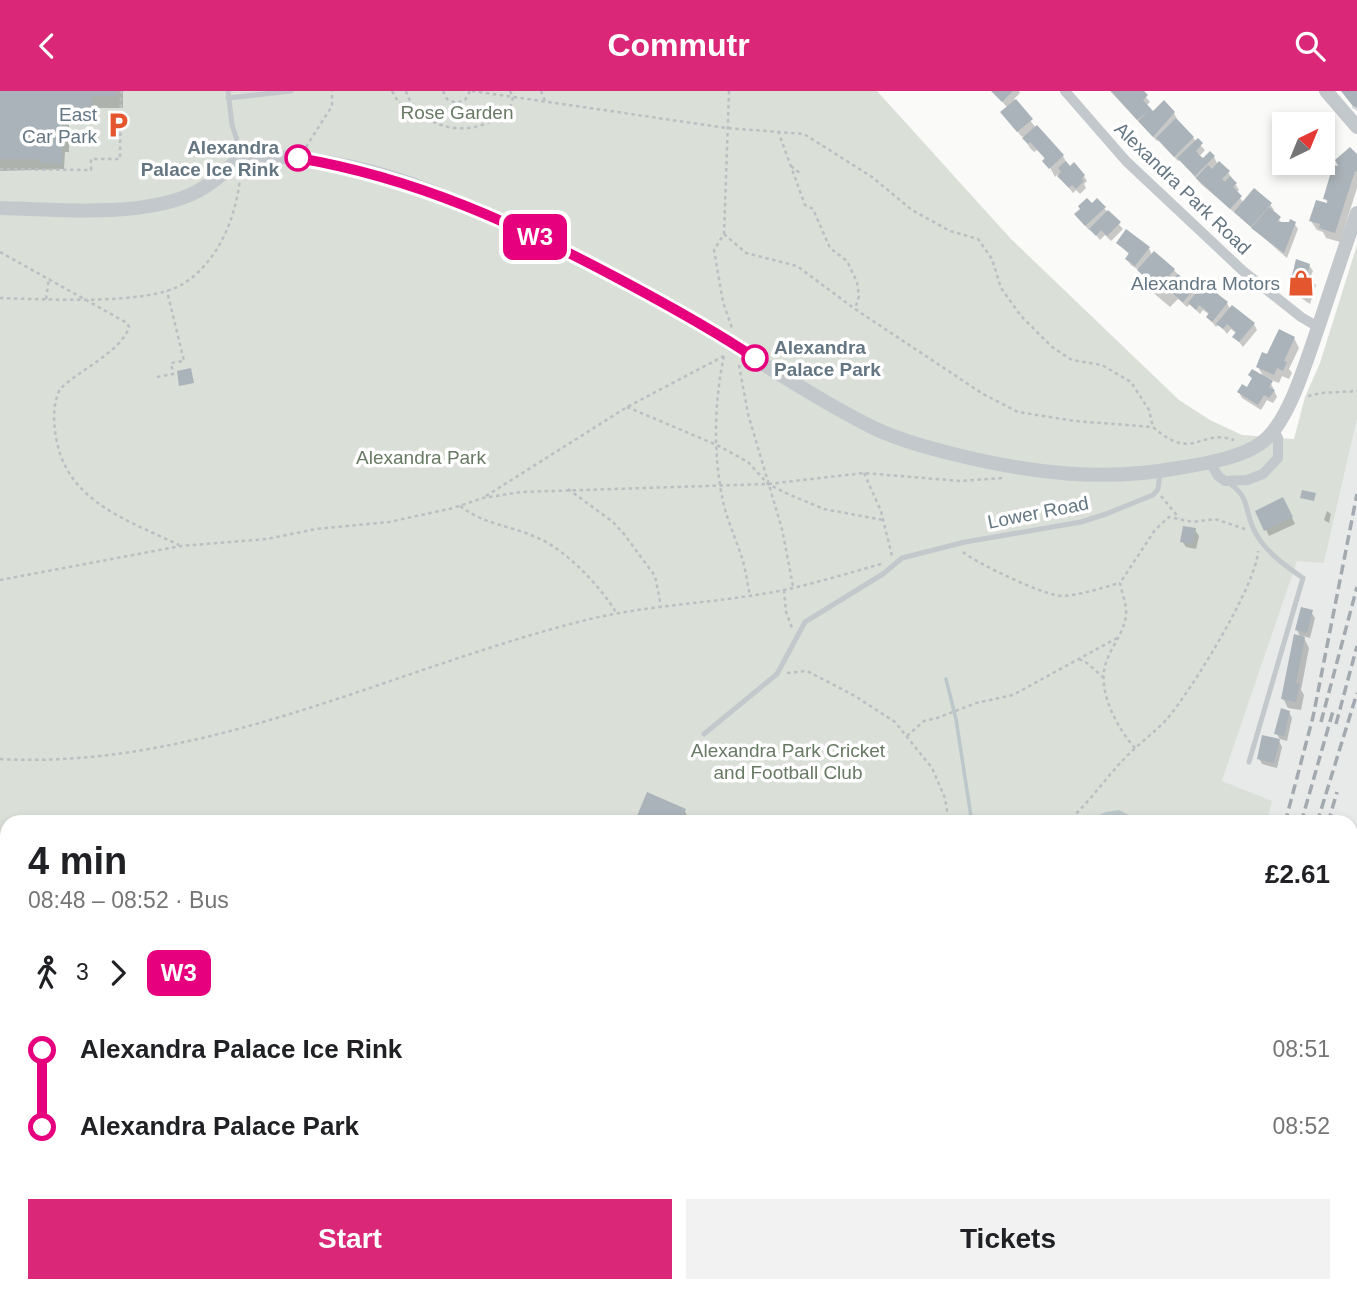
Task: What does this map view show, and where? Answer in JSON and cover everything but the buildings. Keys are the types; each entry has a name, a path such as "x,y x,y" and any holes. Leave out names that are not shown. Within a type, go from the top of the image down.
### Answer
{"street":[{"name":"Alexandra Park Road","path":"1065,91 1126,161 1243,271 1301,317 1318,327"},
{"path":"1326,91 1353,118"},
{"path":"0,208 117,209 160,204 183,198 206,186 229,169 242,155 298,158 366,171 449,198 589,263 739,353 865,424 934,450 1023,470 1083,475 1160,472 1210,462 1254,447 1265,440 1297,397 1357,213"},
{"path":"1210,462 1217,476 1225,481 1247,480 1263,474 1278,459 1278,438 1274,431"}],"lane":[{"path":"228,91 232,125 242,155"},
{"path":"228,99 290,91"},
{"name":"Lower Road","path":"777,674 805,622 883,574 902,558 957,544 1080,522 1106,514 1153,495 1158,489 1160,472"},
{"path":"1225,481 1242,493 1254,529 1265,547 1303,579 1249,762"},
{"path":"704,734 777,674"}],"path":[{"path":"0,169 91,170 91,159 120,159 121,91"},
{"path":"310,143 331,106 332,91"},
{"path":"392,91 399,103 412,106 430,121 465,129 484,125 510,108 513,97 510,91"},
{"path":"407,91 412,106"},
{"path":"443,91 447,99 456,103 465,100 471,91 727,128 804,134 872,177 912,210 950,231 978,239 992,259 1001,288 1021,316 1052,347 1072,360 1102,365 1131,382 1149,410 1153,427 1162,435 1184,445 1194,445 1220,435 1254,447"},
{"path":"541,91 545,102"},
{"path":"729,91 724,234 714,250 723,302 739,353 748,414 782,529 793,587"},
{"path":"778,131 804,205 813,209 830,248 847,261 857,282 859,296 855,309"},
{"path":"790,166 801,174"},
{"path":"0,298 136,297 167,291 181,285 197,274 223,238 233,212 240,178"},
{"path":"724,234 746,253 797,266 855,309 982,394 1018,412 1075,421 1153,427"},
{"path":"0,252 127,323 127,333 114,347 68,381 55,399 54,428 57,447 64,467 79,488 100,505 181,546"},
{"path":"46,299 49,278"},
{"path":"157,377 173,374 171,363 184,361 167,291"},
{"path":"483,498 626,407 724,356 739,353"},
{"path":"724,356 720,375 717,445 720,486 743,561 750,595"},
{"path":"1297,397 1355,390"},
{"path":"626,407 717,445 748,462 768,484 824,509 883,520"},
{"path":"0,580 181,546 267,539 316,529 389,522 483,498 521,492 768,484 864,473 960,481 1006,477"},
{"path":"864,473 883,520 894,560"},
{"path":"568,489 613,521 624,534 655,576 662,606"},
{"path":"1159,494 1180,519"},
{"path":"460,506 488,522 542,539 585,573 607,596 617,614"},
{"path":"957,544 965,554 1017,581 1059,596 1120,583 1155,530 1169,517 1193,521 1215,519 1252,532"},
{"path":"1075,815 1124,759 1168,717 1233,617 1257,564 1258,551 1255,542"},
{"path":"0,759 33,761 111,755 168,745 298,712 469,653 591,619 662,606 784,590 884,563"},
{"path":"1120,583 1126,613 1119,637 1105,661 1104,678 1107,699 1126,738 1135,748"},
{"path":"784,590 788,619 794,630"},
{"path":"907,736 924,721 976,703 1013,695 1119,637"},
{"path":"1079,659 1104,678"},
{"path":"777,674 807,671 895,722 932,768 947,815"}],"shaded area":[{"path":"1357,419 1357,815 1259,815 1222,781 1297,560 1324,563"},
{"path":"1119,810 1129,815 1099,815"}],"green space":[{"name":"Alexandra Park","path":"0,91 877,91 1011,239 1179,400 1210,420 1242,435 1294,439 1305,397 1320,363 1357,245 1357,419 1324,563 1297,561 1222,781 1272,801 1269,815 0,815"}],"waterway":[{"path":"946,679 956,719 971,815"}],"railway":[{"path":"1287,815 1313,717 1357,494"},
{"path":"1321,722 1357,587"},
{"path":"1336,724 1357,646"},
{"path":"1319,815 1357,693"},
{"path":"1303,815 1333,711"},
{"path":"1330,815 1337,792"}],"bus line":[{"name":"W3","path":"298,158 366,171 449,198 589,263 655,298 755,358"}],"place":[{"name":"East Car Park","path":"118,125"},
{"name":"Alexandra Palace Ice Rink","path":"298,158"},
{"name":"Alexandra Motors","path":"1301,283"},
{"name":"Alexandra Palace Park","path":"755,358"}],"park label":[{"name":"Rose Garden","path":"457,112"},
{"name":"Alexandra Park Cricket and Football Club","path":"788,761"}]}
